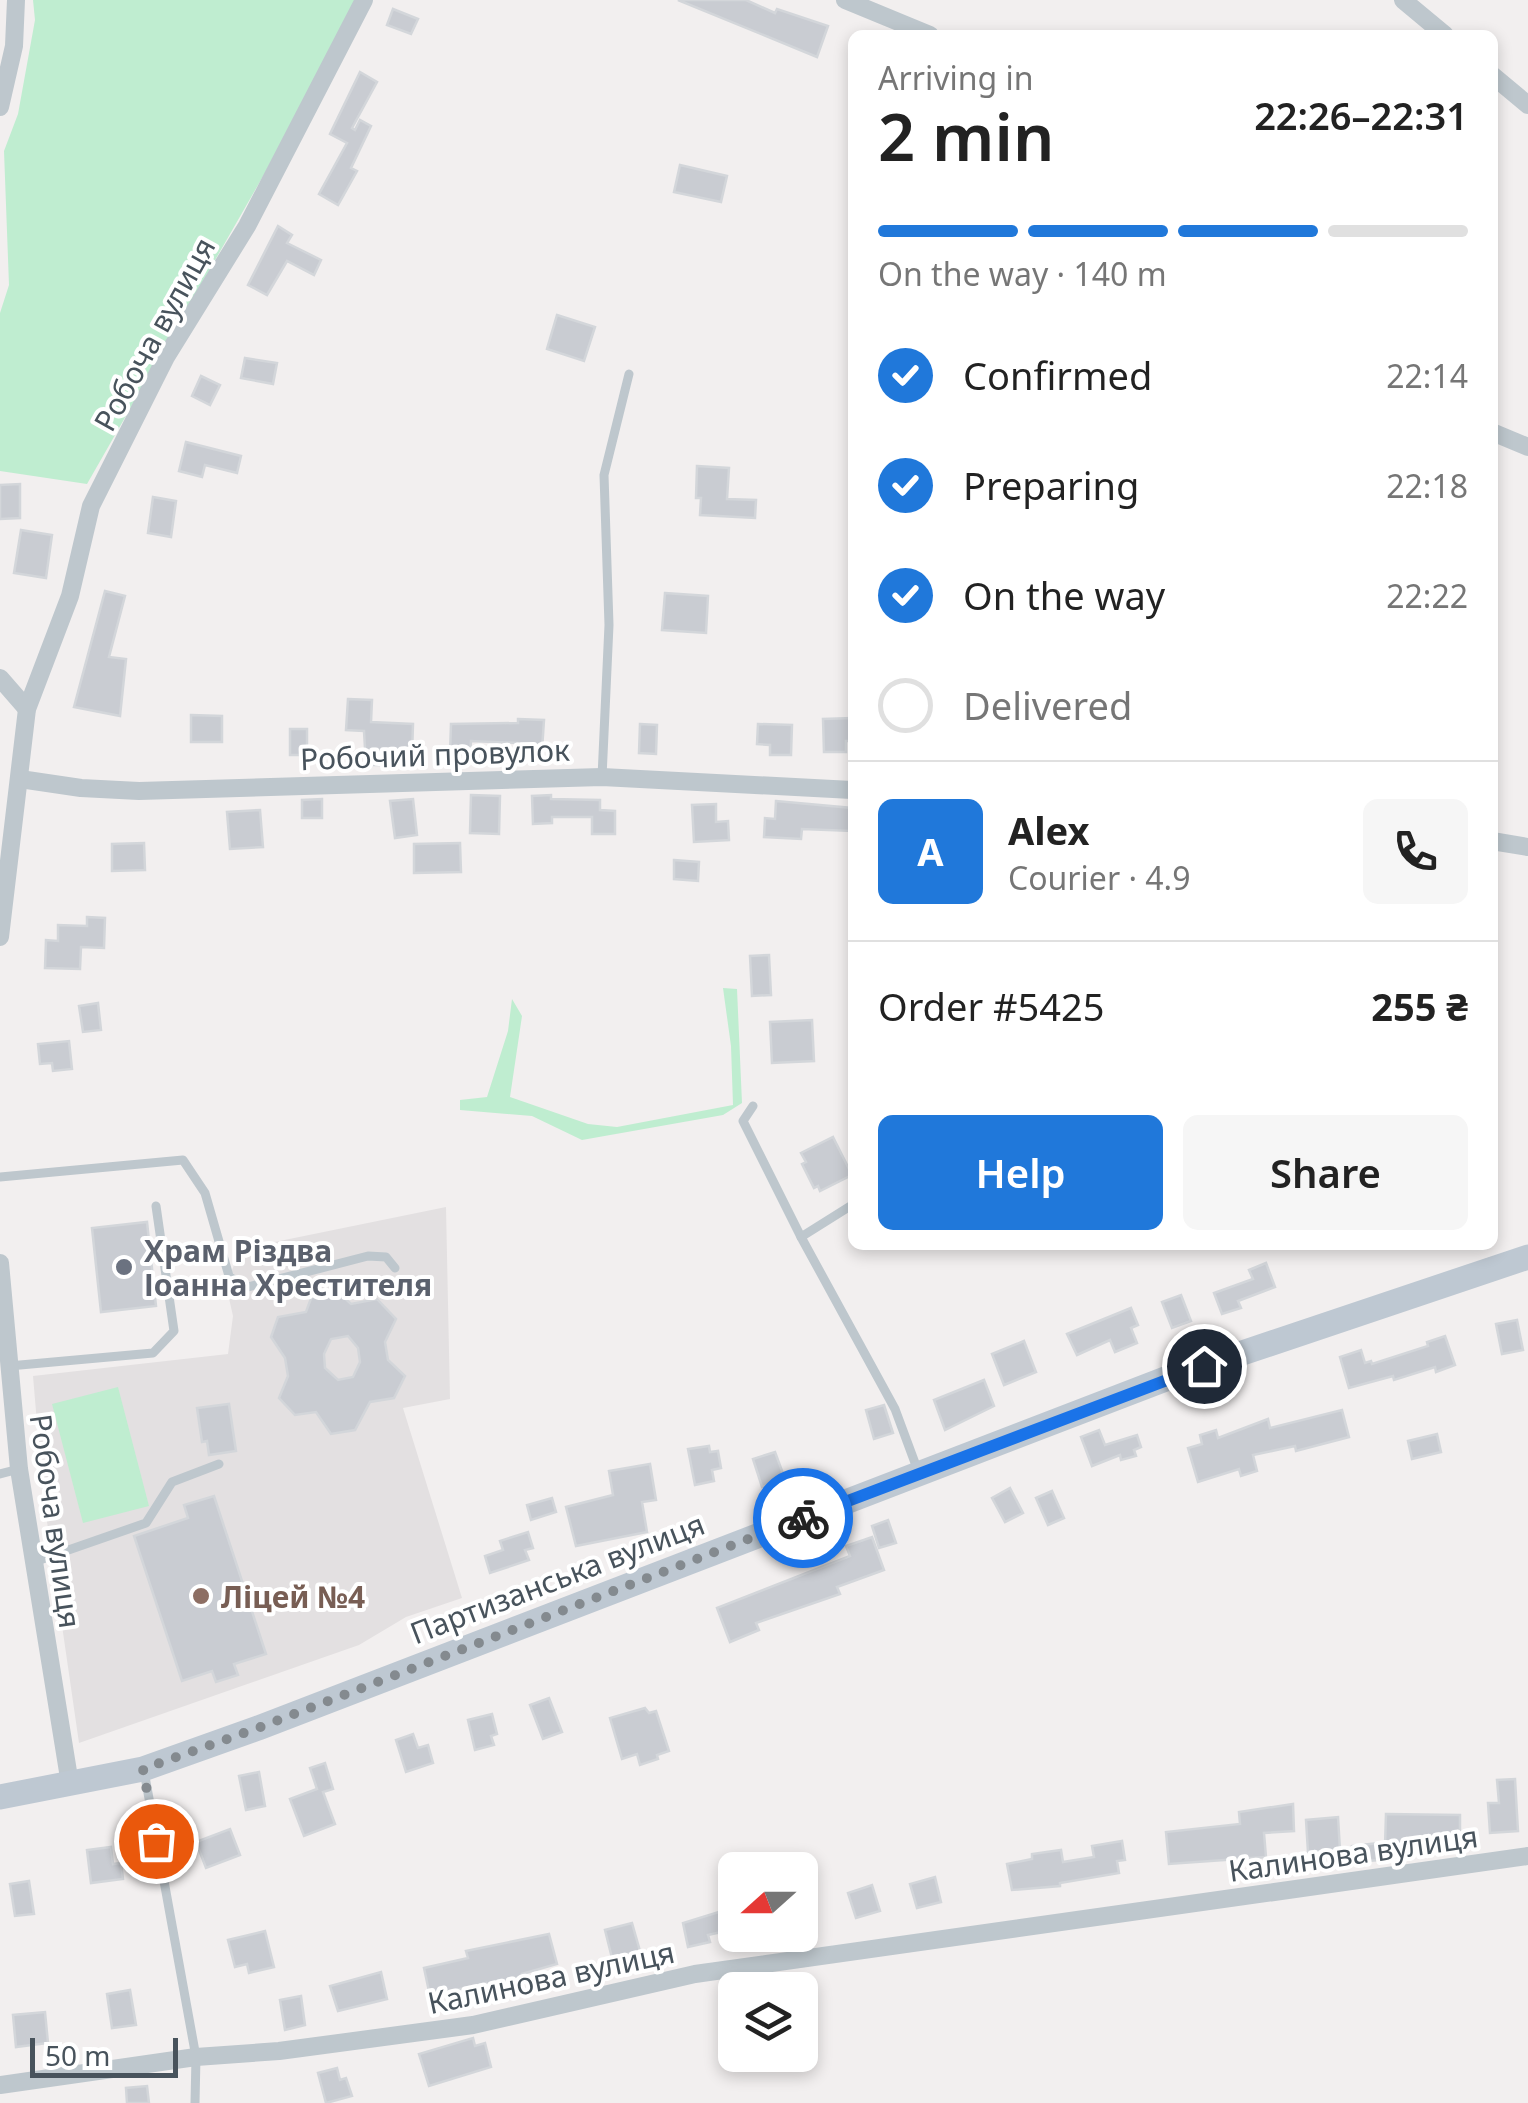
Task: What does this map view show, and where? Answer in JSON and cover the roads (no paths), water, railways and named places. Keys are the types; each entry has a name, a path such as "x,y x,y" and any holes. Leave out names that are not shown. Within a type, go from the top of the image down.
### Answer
{"main road":[{"name":"Партизанська вулиця","path":"0,1798 143,1769 1168,1378 1528,1257"}],"street":[{"path":"0,107 14,46 16,0"},
{"name":"Робоча вулиця","path":"0,937 27,710 70,596 91,506 166,357 247,226 364,0"},
{"path":"845,0 918,30"},
{"path":"1403,0 1439,30"},
{"path":"1498,80 1528,105"},
{"path":"1498,434 1528,447"},
{"path":"0,678 27,710"},
{"name":"Робочий провулок","path":"20,779 81,788 139,790 602,777 848,790"},
{"path":"1498,843 1528,847"},
{"name":"Робоча вулиця","path":"0,1263 9,1366 9,1471 34,1562 70,1784"},
{"name":"Калинова вулиця","path":"0,2085 196,2057 279,2051 473,2025 695,1974 1528,1856"}],"lane":[{"path":"602,777 609,625 604,476 629,374"},
{"path":"752,1106 744,1121 895,1409 919,1473"},
{"path":"0,1178 183,1160 205,1193 230,1276 244,1288 368,1256 386,1257 396,1268"},
{"path":"9,1366 153,1353 174,1331 156,1206"},
{"path":"801,1236 848,1207"},
{"path":"34,1562 146,1523 172,1482 219,1464"},
{"path":"143,1769 196,2057 195,2103"}],"place":[{"name":"Храм Різдва Іоанна Хрестителя","path":"124,1267"},
{"name":"Ліцей №4","path":"201,1596"}]}
